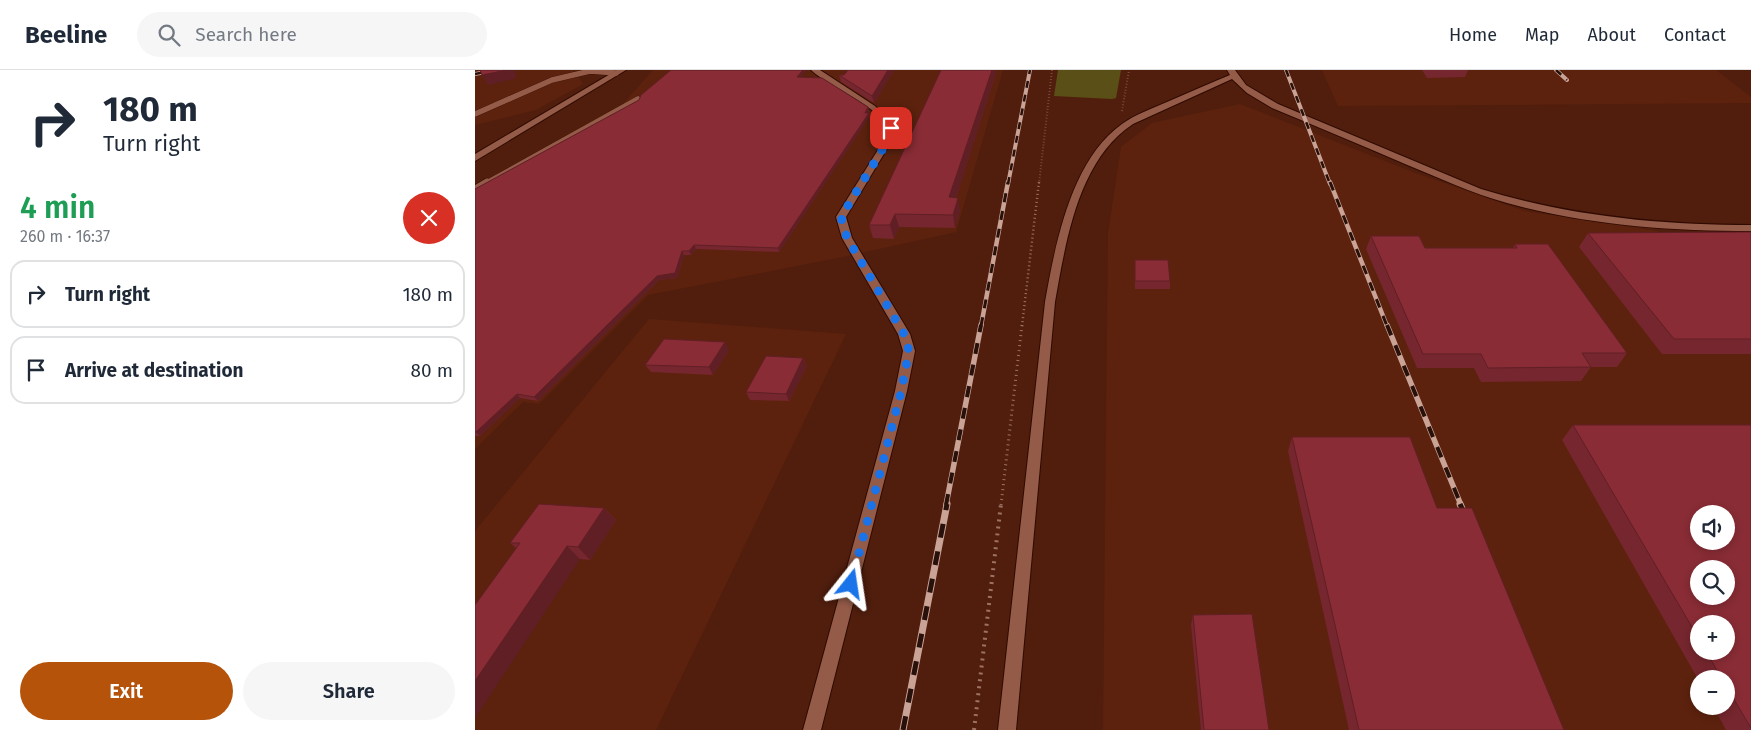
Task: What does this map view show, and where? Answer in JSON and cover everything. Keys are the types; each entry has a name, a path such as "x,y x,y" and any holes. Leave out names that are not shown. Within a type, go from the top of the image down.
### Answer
{"street":[{"path":"812,730 901,392 909,351 904,334 847,238 841,217 890,137 891,128 887,122 859,99 815,70"},
{"path":"475,158 619,72"},
{"path":"1007,730 1050,302 1057,260 1072,211 1087,176 1100,152 1119,131 1143,115 1232,73 1253,94 1275,106 1476,191 1516,203 1566,213 1667,226 1751,228"}],"lane":[{"path":"475,114 552,80 590,71 619,72"},
{"path":"475,189 638,98"}],"path":[{"path":"974,730 1053,70"},
{"path":"1119,131 1129,70"}],"shaded area":[{"path":"475,70 573,70 583,84 536,110 475,125"},
{"path":"653,70 1003,70 956,232 843,257 648,295 539,404 523,402 475,449 475,186 623,104"},
{"path":"1058,70 1121,70 1116,98 1054,96"},
{"path":"1322,70 1716,70 1751,97 1751,103 1338,106"},
{"path":"1240,104 1410,171 1524,211 1657,231 1666,235 1751,235 1751,730 1103,730 1108,234 1121,147 1152,123"},
{"path":"649,319 846,334 656,730 475,730 475,531"}],"building":[{"path":"480,70 507,70 482,75"},
{"path":"671,70 803,70 797,77 822,78 868,107 865,113 869,113 778,248 694,245 689,251 682,251 675,273 657,276 534,397 517,394 475,432 475,189 639,100 641,95"},
{"path":"848,70 888,70 872,96 839,75 844,75"},
{"path":"941,70 992,70 949,197 958,198 953,215 895,214 890,225 869,225"},
{"path":"1751,232 1751,339 1674,339 1588,233"},
{"path":"1371,236 1419,236 1425,248 1517,248 1515,244 1548,244 1627,353 1582,353 1591,367 1488,368 1481,354 1423,354"},
{"path":"1135,260 1168,260 1170,281 1135,281"},
{"path":"664,339 725,342 709,367 645,365"},
{"path":"766,356 803,358 786,394 746,392"},
{"path":"1573,425 1751,425 1751,728 1735,701 1735,670 1717,670 1711,660 1735,660 1735,615 1690,615 1690,624"},
{"path":"1292,437 1410,437 1437,508 1472,508 1564,730 1359,730"},
{"path":"539,504 604,508 578,547 567,546 475,681 475,605 520,543 510,543"},
{"path":"1252,614 1269,730 1204,730 1193,615"}],"railway":[{"path":"475,74 495,70"},
{"path":"1008,184 1030,70"},
{"path":"1286,70 1330,184"},
{"path":"1556,70 1567,80"},
{"path":"981,326 1008,182"},
{"path":"1330,182 1387,326"},
{"path":"946,505 981,325"},
{"path":"1387,325 1461,505"},
{"path":"903,730 947,504"},
{"path":"1460,504 1467,520"}],"route":[{"path":"851,584 901,392 909,351 904,334 892,312 847,238 841,217 890,137 891,128"}]}
